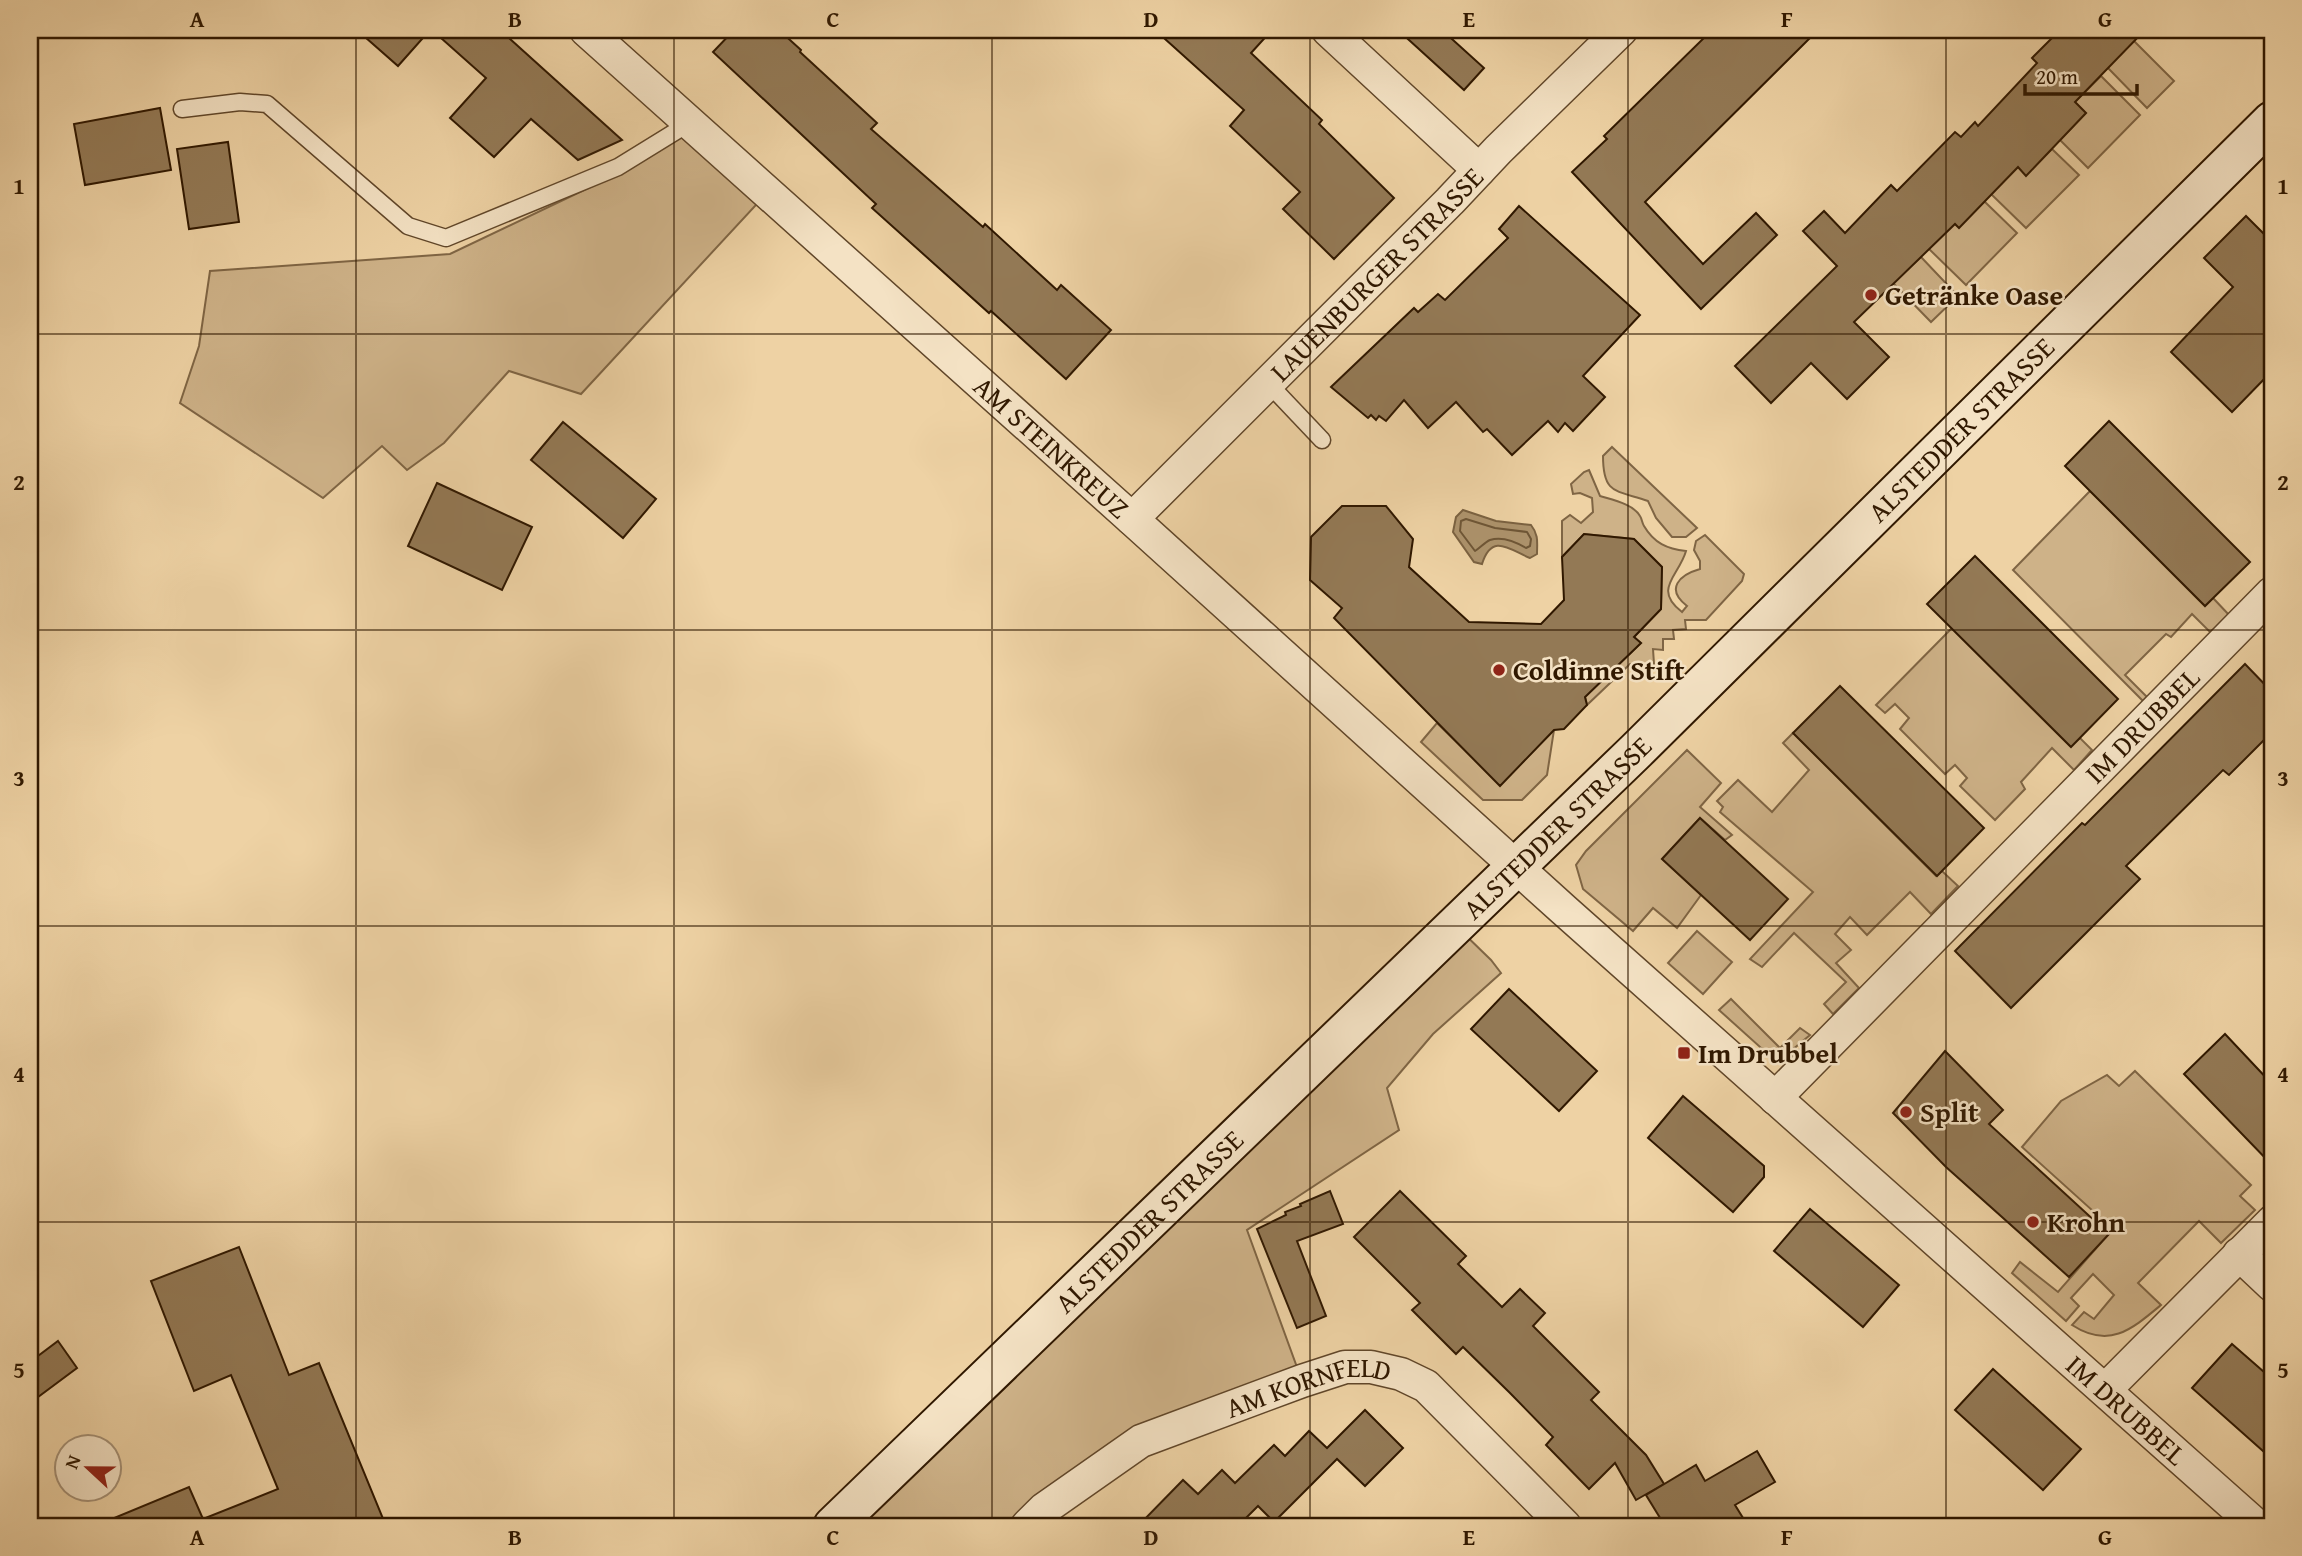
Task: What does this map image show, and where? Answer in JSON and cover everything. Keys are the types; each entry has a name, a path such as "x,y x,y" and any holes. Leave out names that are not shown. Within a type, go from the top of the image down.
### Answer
{"street":[{"name":"AM STEINKREUZ","path":"586,30 1517,866"},
{"path":"1328,30 1479,170"},
{"name":"LAUENBURGER STRASSE","path":"1132,519 1621,30"},
{"name":"ALSTEDDER STRASSE","path":"833,1526 1517,866 2049,344 2272,121"},
{"name":"IM DRUBBEL","path":"1775,1098 2272,593"},
{"name":"IM DRUBBEL","path":"1517,866 2257,1526"},
{"path":"2105,1390 2272,1222"},
{"path":"2239,1254 2272,1285"},
{"name":"AM KORNFELD","path":"1044,1520 1141,1441 1345,1367 1371,1367 1401,1374 1426,1386 1565,1526"}],"lane":[{"path":"182,109 240,102 267,104 408,226 446,238 618,167 691,122"},
{"path":"1268,383 1322,440"}],"shaded area":[{"path":"2134,41 2174,81 2147,108 2107,67"},
{"path":"2101,76 2140,115 2088,168 2060,140 2086,113 2075,102"},
{"path":"693,130 766,194 581,394 509,371 444,443 407,470 382,446 323,498 180,403 199,346 210,271 450,254 626,170"},
{"path":"2052,149 2079,175 2026,228 1991,194 2018,167 2026,175"},
{"path":"1984,201 2017,233 1966,285 1927,247 1952,222 1959,227"},
{"path":"1921,257 1958,296 1931,322 1893,283"},
{"path":"1612,447 1697,528 1686,537 1672,537 1656,518 1648,501 1614,489 1606,478 1603,456"},
{"path":"1589,470 1600,496 1633,508 1652,537 1673,549 1686,551 1668,589 1673,604 1682,612 1687,606 1677,594 1677,583 1686,575 1700,569 1700,561 1694,550 1696,541 1705,535 1744,574 1742,581 1706,620 1685,620 1686,629 1673,630 1674,639 1663,639 1663,650 1653,649 1654,664 1630,664 1587,705 1585,697 1641,643 1634,637 1661,609 1662,567 1634,539 1584,534 1562,557 1562,521 1570,515 1581,523 1593,512 1592,498 1580,493 1573,494 1571,484"},
{"path":"2090,491 2205,606 2213,598 2230,616 2210,632 2192,614 2171,637 2166,634 2125,675 2147,697 2143,701 2013,570"},
{"path":"1952,628 2070,746 2080,738 2092,750 2074,770 2052,748 2021,782 2025,789 1995,820 1960,786 1967,778 1955,765 1945,774 1900,729 1909,718 1895,704 1885,713 1876,705"},
{"path":"1437,723 1500,785 1554,730 1547,775 1522,800 1483,800 1421,742"},
{"path":"1793,733 1936,876 1942,871 1958,886 1931,914 1910,892 1867,935 1850,917 1835,934 1851,950 1836,963 1859,988 1833,1014 1824,1004 1846,982 1794,933 1762,967 1750,959 1813,892 1720,812 1723,807 1717,801 1738,780 1772,812 1809,770 1783,743"},
{"path":"1687,750 1721,783 1700,807 1732,835 1725,840 1700,818 1662,859 1701,895 1677,928 1653,908 1633,931 1583,889 1576,865 1586,851"},
{"path":"1455,925 1501,973 1433,1034 1387,1088 1399,1130 1247,1230 1302,1381 1141,1441 999,1526 833,1526"},
{"path":"1697,931 1732,962 1703,994 1668,963"},
{"path":"1731,999 1780,1048 1800,1028 1810,1035 1780,1060 1770,1056 1719,1010"},
{"path":"2135,1071 2251,1185 2240,1196 2255,1210 2221,1243 2199,1221 2138,1283 2161,1305 2129,1329 2109,1336 2097,1336 2072,1325 2084,1312 2094,1319 2114,1295 2093,1274 2071,1298 2079,1306 2066,1321 2012,1273 2020,1262 2058,1292 2113,1229 2022,1147 2061,1101 2107,1075 2119,1086"}],"water":[{"path":"1463,510 1496,521 1531,525 1536,536 1537,554 1530,558 1509,548 1496,546 1486,554 1482,564 1474,562 1453,532 1456,517"}],"building":[{"path":"357,30 430,30 398,66"},
{"path":"432,30 500,30 622,140 578,160 531,119 494,157 450,118 486,78"},
{"path":"734,30 779,30 877,123 871,129 983,227 985,224 1057,290 1061,285 1111,330 1066,379 872,208 876,204 713,52"},
{"path":"1155,30 1272,30 1251,53 1322,120 1319,124 1394,198 1334,259 1283,209 1300,192 1230,126 1244,110"},
{"path":"1398,30 1442,30 1484,68 1464,90"},
{"path":"1712,30 1818,30 1645,202 1703,264 1756,213 1777,235 1701,309 1572,172 1607,139 1604,136"},
{"path":"2060,30 2145,30 2075,102 2086,113 2026,176 2018,167 1959,228 1955,224 1854,322 1889,357 1847,399 1811,363 1771,403 1735,366 1837,266 1803,231 1824,211 1845,233 1891,185 1897,191 1955,132 1961,137 1975,122 1978,126 2037,63 2032,58"},
{"path":"160,108 171,170 85,185 74,124"},
{"path":"228,142 239,222 189,229 177,149"},
{"path":"1519,206 1640,315 1583,376 1605,397 1573,431 1565,423 1558,432 1548,421 1512,455 1487,429 1483,432 1456,402 1428,428 1404,400 1386,421 1379,416 1376,420 1371,415 1368,418 1331,387 1414,308 1418,312 1438,294 1445,300 1508,238 1499,229"},
{"path":"2246,216 2272,242 2272,371 2232,412 2171,352 2233,287 2204,258"},
{"path":"2109,421 2250,562 2205,606 2065,466"},
{"path":"563,422 656,499 623,538 531,460"},
{"path":"437,483 532,527 502,590 408,546"},
{"name":"Coldinne Stift","path":"1342,506 1386,506 1413,539 1409,567 1469,622 1541,624 1564,600 1562,557 1584,534 1634,539 1662,567 1661,609 1634,637 1641,643 1585,697 1587,705 1564,729 1554,730 1500,786 1334,618 1342,608 1310,580 1311,537"},
{"path":"1975,556 2118,699 2071,747 1927,604"},
{"path":"2245,664 2272,692 2272,732 2229,775 2223,770 2126,866 2140,879 2011,1008 1955,951"},
{"path":"1840,686 1984,828 1937,876 1793,733"},
{"path":"1700,818 1788,899 1750,940 1662,859"},
{"path":"1509,989 1597,1071 1559,1111 1471,1029"},
{"path":"2225,1034 2272,1084 2272,1165 2184,1074"},
{"path":"1945,1051 2003,1110 1989,1124 2109,1234 2069,1277 1946,1167 1893,1113"},
{"path":"1683,1096 1764,1166 1764,1177 1733,1212 1648,1138"},
{"path":"1330,1191 1343,1224 1297,1241 1326,1316 1297,1328 1257,1229 1286,1215 1285,1212 1301,1206 1300,1204"},
{"path":"1400,1191 1466,1256 1458,1264 1502,1307 1520,1289 1545,1313 1533,1326 1599,1392 1591,1400 1646,1455 1664,1484 1636,1500 1615,1463 1589,1489 1546,1445 1553,1437 1510,1393 1463,1347 1456,1354 1412,1310 1420,1303 1354,1237"},
{"path":"1810,1209 1899,1285 1863,1327 1774,1251"},
{"path":"239,1247 289,1375 319,1363 386,1526 95,1526 189,1487 203,1519 278,1489 231,1375 194,1391 151,1281"},
{"path":"58,1341 77,1368 30,1403 30,1362"},
{"path":"2232,1344 2272,1379 2272,1459 2192,1388"},
{"path":"1993,1369 2081,1449 2043,1490 1955,1410"},
{"path":"1365,1410 1403,1448 1365,1486 1337,1459 1274,1522 1258,1506 1238,1526 1138,1526 1183,1480 1198,1494 1222,1470 1235,1483 1274,1445 1285,1456 1309,1431 1327,1448"},
{"path":"1757,1451 1775,1482 1735,1505 1748,1526 1665,1526 1646,1495 1696,1465 1705,1481"}],"place":[{"name":"Getränke Oase","path":"1871,295"},
{"name":"Coldinne Stift","path":"1499,670"},
{"name":"Im Drubbel","path":"1684,1053"},
{"name":"Split","path":"1906,1112"},
{"name":"Krohn","path":"2033,1222"}]}
